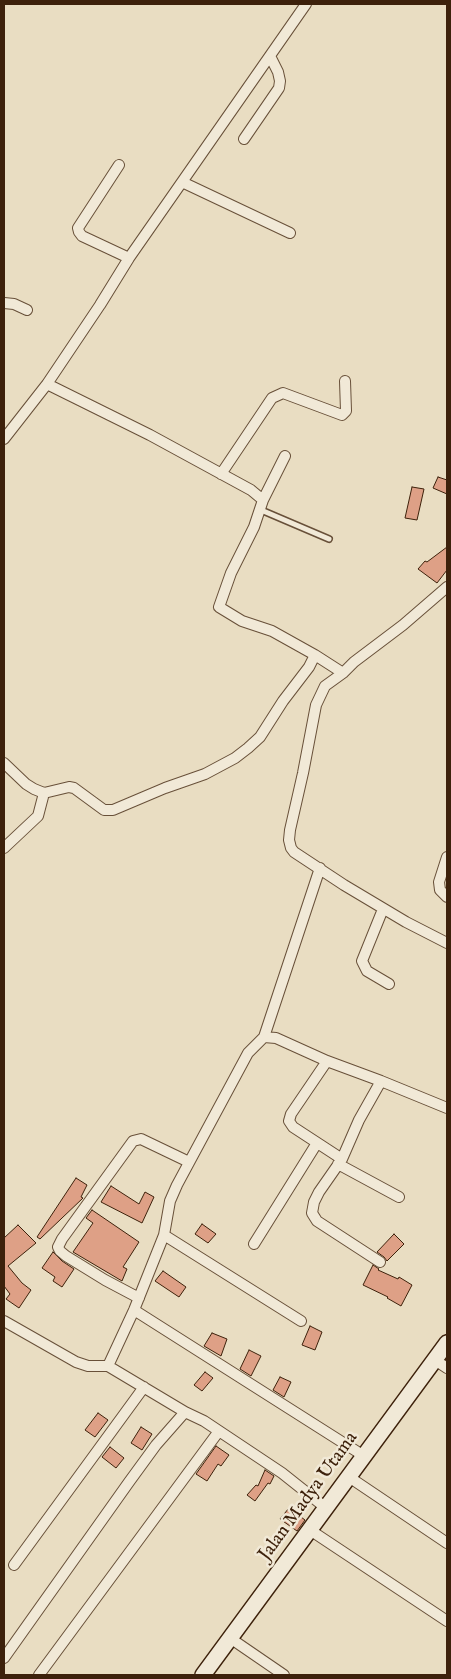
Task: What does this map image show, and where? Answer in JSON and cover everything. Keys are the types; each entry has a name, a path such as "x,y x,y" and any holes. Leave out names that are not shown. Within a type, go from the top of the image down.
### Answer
{"street":[{"path":"4,439 47,384 129,258 306,4"},
{"path":"244,140 278,88 280,81 278,72 270,56"},
{"path":"119,165 78,228 82,236 129,258"},
{"path":"182,182 290,233"},
{"path":"4,303 14,304 27,310"},
{"path":"221,474 272,398 283,393 342,415 346,411 346,381"},
{"path":"47,384 150,435 251,490 262,505"},
{"path":"286,456 262,505 254,527 230,573 219,607 242,621 272,631 342,672"},
{"path":"447,587 403,625 325,686 316,705 304,773 290,830 290,844 294,852 383,909 447,943"},
{"path":"4,763 26,784 44,793 69,786 104,810 113,810 165,788 205,774 235,758 260,737 283,701 316,656"},
{"path":"4,848 38,816 44,793"},
{"path":"447,857 439,882 440,890 447,897"},
{"path":"108,1366 134,1310 164,1235 170,1200 248,1053 264,1037 320,868"},
{"path":"383,909 362,961 366,970 389,984"},
{"path":"264,1037 276,1038 327,1061 447,1108"},
{"path":"327,1061 291,1114 289,1121 293,1127 317,1142 340,1161 399,1197"},
{"path":"380,1262 318,1221 312,1213 314,1202 319,1192 340,1161 359,1120 381,1081"},
{"path":"139,1298 66,1256 60,1252 58,1247 133,1141 141,1139 189,1162"},
{"path":"254,1244 317,1142"},
{"path":"164,1235 301,1321"},
{"path":"134,1310 364,1456"},
{"path":"4,1321 76,1362 88,1366 108,1366 185,1412 204,1421 282,1473 326,1508"},
{"name":"Jalan Madya Utama","path":"203,1675 364,1456 441,1364 447,1343"},
{"path":"14,1565 144,1387"},
{"path":"4,1658 156,1445 185,1412"},
{"path":"39,1675 219,1431"},
{"path":"349,1477 447,1543"},
{"path":"310,1530 447,1621"},
{"path":"230,1638 284,1675"}],"lane":[{"path":"262,505 329,539"}],"building":[{"path":"438,477 447,480 447,494 433,488"},
{"path":"412,487 424,489 417,520 405,518"},
{"path":"447,547 447,570 437,583 418,569 425,561 427,562"},
{"path":"76,1178 87,1185 81,1197 83,1198 40,1239 37,1237"},
{"path":"111,1186 139,1204 145,1192 154,1197 142,1223 101,1202"},
{"path":"92,1210 139,1242 123,1267 127,1269 122,1281 73,1252 93,1223 86,1218"},
{"path":"202,1224 216,1234 208,1243 195,1234"},
{"path":"18,1225 36,1243 8,1266 22,1283 31,1290 19,1308 6,1299 10,1294 4,1286 4,1238"},
{"path":"394,1234 404,1244 387,1261 377,1252"},
{"path":"53,1252 74,1269 62,1287 53,1281 55,1277 42,1268"},
{"path":"373,1265 378,1270 398,1279 399,1277 412,1285 401,1306 388,1297 363,1285"},
{"path":"163,1271 186,1287 179,1297 155,1281"},
{"path":"310,1326 322,1332 315,1350 302,1345"},
{"path":"212,1333 227,1339 221,1356 204,1346"},
{"path":"249,1350 261,1356 251,1376 240,1369"},
{"path":"205,1372 213,1378 202,1391 194,1385"},
{"path":"280,1377 291,1382 284,1397 273,1390"},
{"path":"98,1413 108,1420 95,1437 85,1430"},
{"path":"141,1427 152,1434 142,1450 131,1443"},
{"path":"216,1446 229,1455 221,1466 218,1464 207,1481 196,1474"},
{"path":"110,1447 124,1458 116,1468 102,1457"},
{"path":"265,1470 274,1476 270,1484 268,1483 255,1501 247,1495 256,1485 258,1486"},
{"path":"289,1508 305,1520 297,1531 280,1519"}]}
